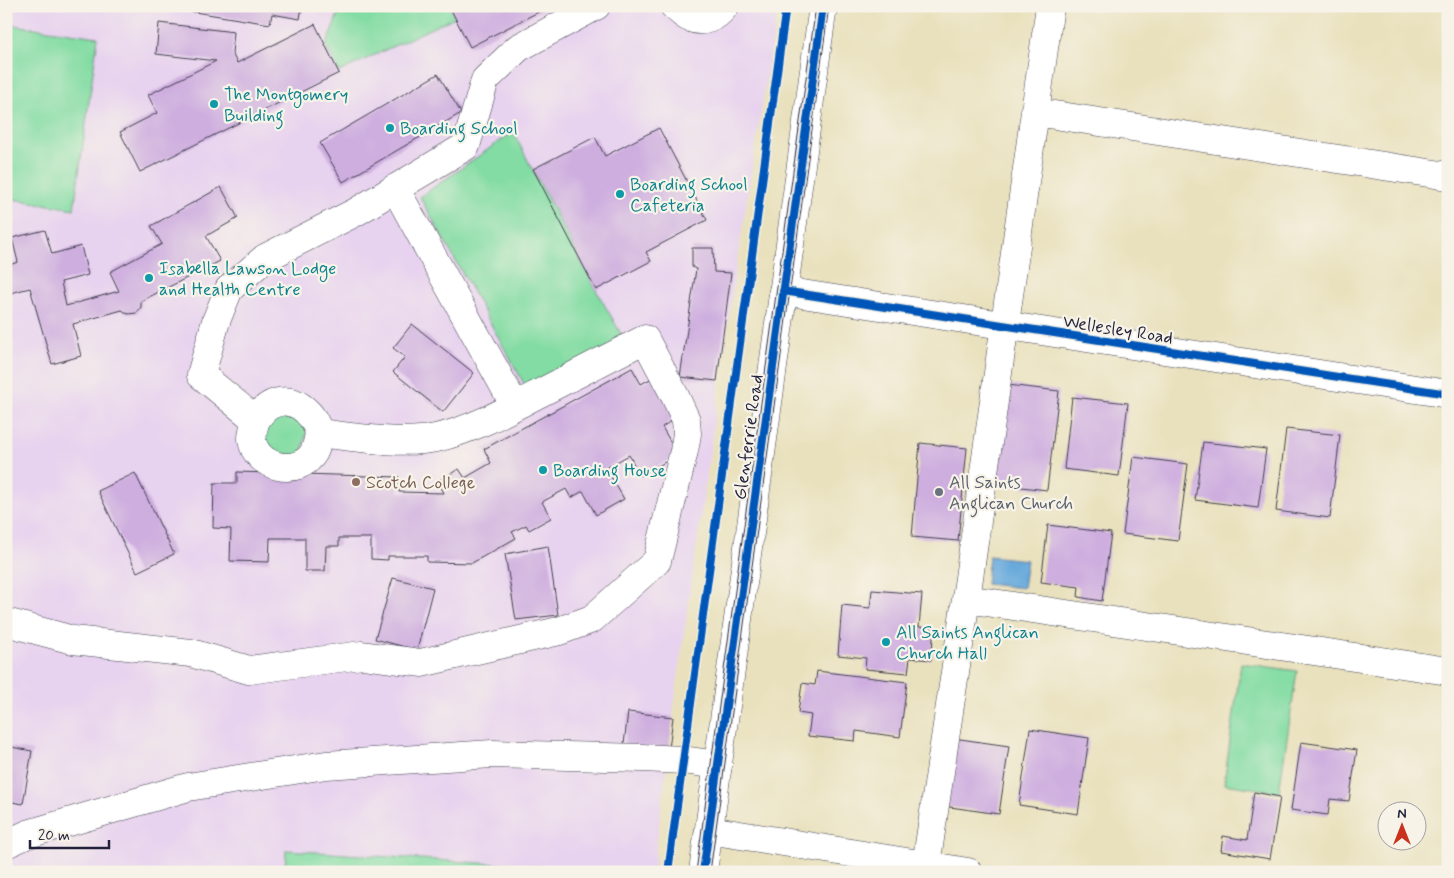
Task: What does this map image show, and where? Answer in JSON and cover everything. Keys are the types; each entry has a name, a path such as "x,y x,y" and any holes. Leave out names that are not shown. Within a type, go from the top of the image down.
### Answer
{"street":[{"path":"256,420 201,375 216,321 229,289 265,258 356,212 466,146 485,80 518,48 596,6"},
{"path":"674,6 690,18 701,20 719,14 725,6"},
{"name":"Glenferrie Road","path":"703,872 823,6"},
{"path":"926,865 966,599 1050,6"},
{"path":"1035,112 1448,176"},
{"path":"395,188 515,406"},
{"name":"Wellesley Road","path":"783,291 1005,327 1448,394"},
{"path":"6,622 73,640 191,653 249,670 362,655 421,663 559,631 592,619 657,561 687,434 686,420 678,401 645,338 515,406 464,429 435,438 390,440 319,433"},
{"path":"282,402 302,407 310,414 319,433 314,453 307,460 296,466 285,468 263,459 256,450 252,440 252,429 263,411 271,405 282,402"},
{"path":"966,599 1448,671"},
{"path":"6,844 28,834 188,787 326,765 492,754 683,760 718,765"},
{"path":"709,830 968,872"}],"shaded area":[{"name":"Scotch College","path":"6,6 778,6 735,274 676,691 653,872 6,872"}],"green space":[{"path":"341,6 449,6 455,17 339,72 326,46"},
{"path":"6,24 98,37 74,209 6,198"},
{"path":"513,132 596,290 624,339 527,389 420,197"},
{"path":"283,409 309,425 301,455 268,454 262,422"},
{"path":"1241,663 1297,671 1279,792 1224,784"},
{"path":"286,850 585,870 585,872 285,872"}],"water":[{"path":"989,556 1027,560 1023,588 986,584"}],"building":[{"path":"163,6 302,6 300,19 272,14 270,24"},
{"path":"449,6 550,6 470,47"},
{"name":"The Montgomery Building","path":"159,23 234,32 232,53 237,63 315,24 339,73 140,172 120,132 157,113 148,95 216,61 156,54"},
{"name":"Boarding School","path":"438,74 461,113 343,182 320,143"},
{"name":"Boarding School Cafeteria","path":"659,128 707,220 646,252 651,261 596,290 533,169 595,137 605,156"},
{"name":"Isabella Lawson Lodge and Health Centre","path":"221,187 238,218 206,236 220,261 141,301 141,307 137,313 128,314 122,310 73,324 81,356 52,364 30,288 6,294 6,266 18,262 12,238 45,230 52,254 81,246 88,275 61,282 66,306 119,291 110,272 162,244 151,226"},
{"path":"692,248 713,248 714,272 731,273 717,381 680,377 696,269 692,267"},
{"path":"412,324 474,373 443,412 393,372 405,357 393,348"},
{"name":"Boarding House","path":"632,368 641,384 654,377 677,417 662,427 678,455 640,476 629,455 606,468 624,499 596,515 583,491 571,498 566,489 542,502 551,518 529,530 526,525 512,532 516,538 472,563 427,562 427,556 388,556 388,560 371,559 371,538 339,538 339,546 326,546 325,571 305,571 305,538 270,538 269,562 230,561 231,529 213,528 214,483 237,483 237,472 399,477 399,492 444,493 438,481 459,469 465,478 491,463 484,449"},
{"path":"999,384 1059,391 1047,490 987,483"},
{"path":"1072,397 1128,403 1119,476 1064,469"},
{"path":"1286,429 1340,435 1330,518 1276,511"},
{"path":"1203,442 1266,449 1258,508 1195,500"},
{"name":"All Saints Anglican Church","path":"920,443 967,448 958,541 912,537"},
{"path":"1133,457 1188,464 1178,541 1123,534"},
{"path":"135,473 174,554 137,572 98,491"},
{"path":"1048,525 1111,533 1102,601 1078,597 1079,587 1041,582"},
{"path":"548,546 558,615 516,620 505,554"},
{"path":"393,578 433,588 417,650 375,639"},
{"name":"All Saints Anglican Church Hall","path":"872,590 922,594 919,627 934,628 931,660 910,658 908,673 865,669 866,658 838,655 842,605 870,608"},
{"path":"817,671 907,682 900,737 856,731 855,741 808,736 811,715 798,713 802,683 815,685"},
{"path":"628,712 673,717 669,749 624,744"},
{"path":"1030,729 1089,738 1078,814 1019,805"},
{"path":"953,738 1009,746 999,814 943,806"},
{"path":"1301,742 1357,750 1349,801 1330,799 1328,815 1291,810"},
{"path":"6,746 32,751 23,804 6,801"},
{"path":"1254,792 1280,797 1270,859 1221,851 1223,836 1247,840"}],"tram line":[{"path":"696,872 816,6"},
{"path":"710,872 829,6"}],"cycle path":[{"path":"668,872 786,6"},
{"path":"703,872 823,6"},
{"path":"783,291 1448,394"}],"place":[{"name":"The Montgomery Building","path":"214,104"},
{"name":"Boarding School","path":"390,128"},
{"name":"Boarding School Cafeteria","path":"620,194"},
{"name":"Isabella Lawson Lodge and Health Centre","path":"149,278"},
{"name":"Boarding House","path":"543,470"},
{"name":"Scotch College","path":"356,482"},
{"name":"All Saints Anglican Church","path":"939,492"},
{"name":"All Saints Anglican Church Hall","path":"886,642"}]}
